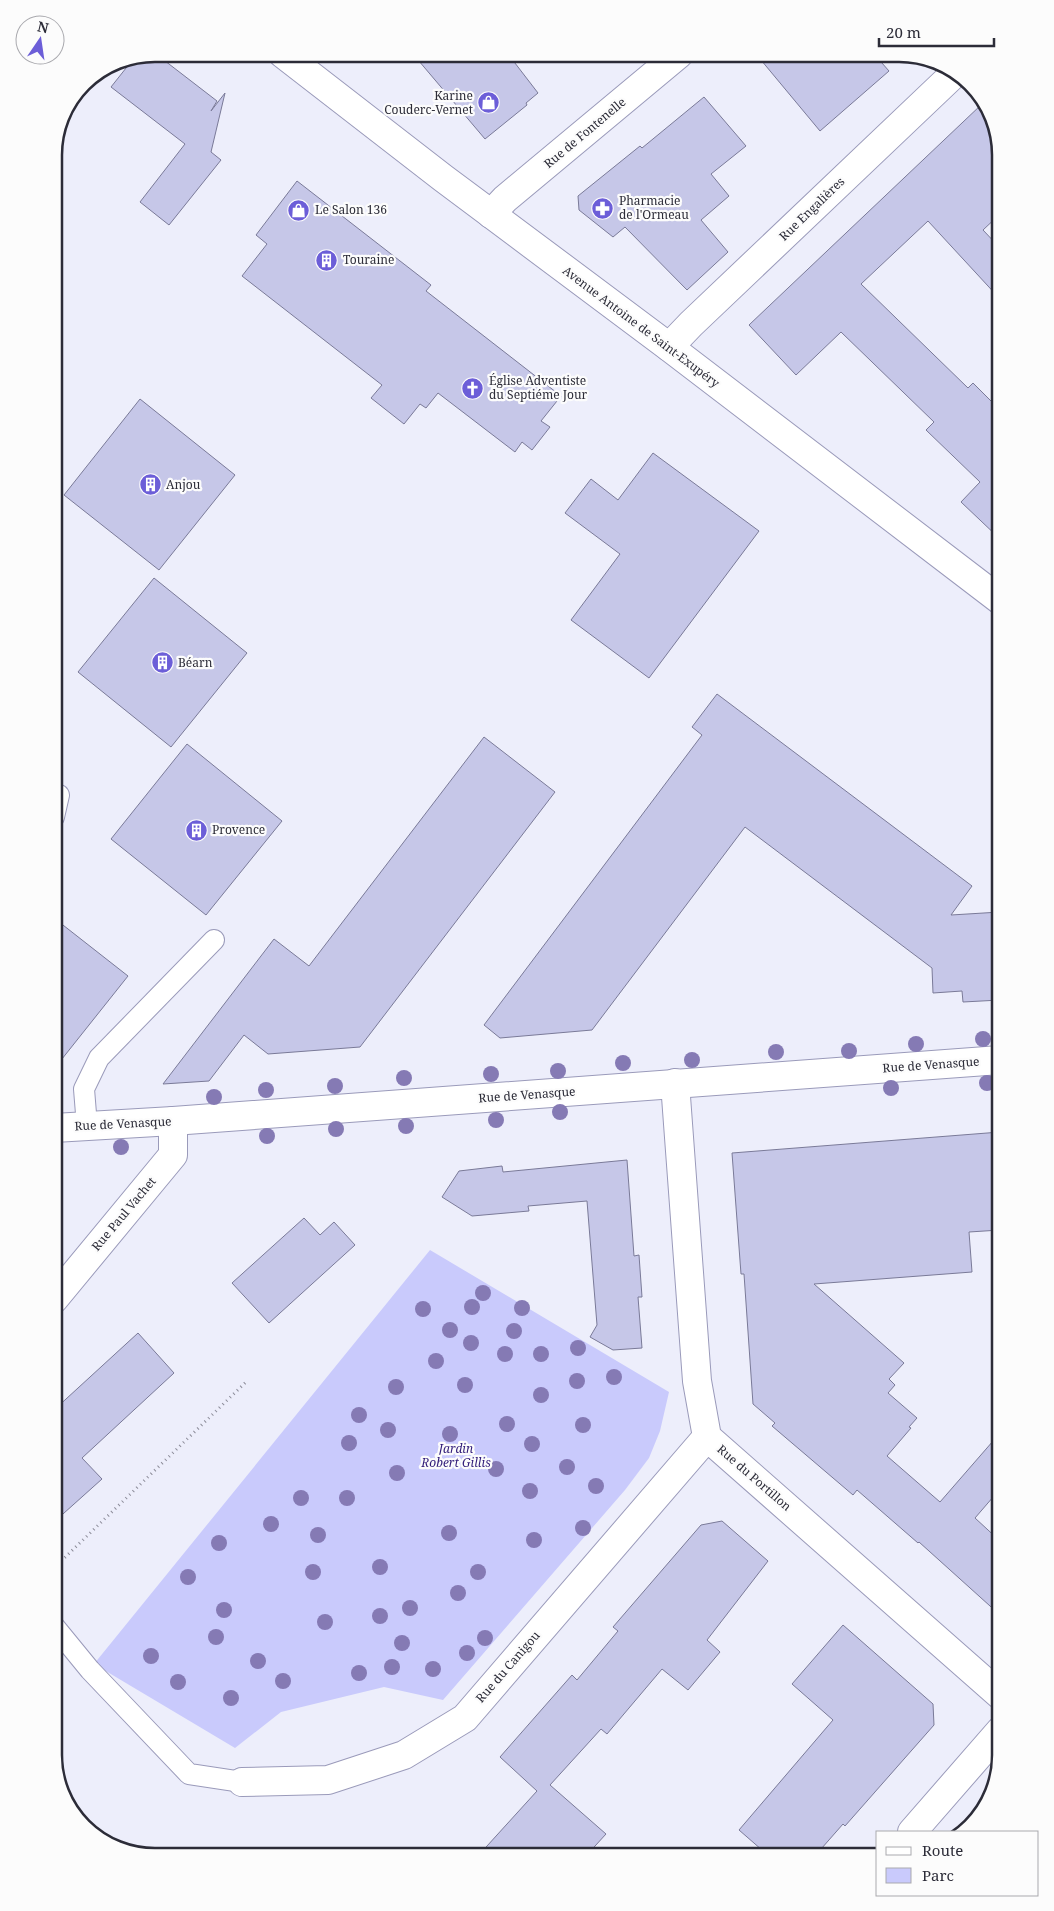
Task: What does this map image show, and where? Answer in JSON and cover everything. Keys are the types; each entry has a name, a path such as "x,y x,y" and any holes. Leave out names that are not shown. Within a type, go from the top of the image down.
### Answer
{"street":[{"name":"Avenue Antoine de Saint-Exupéry","path":"301,62 443,178 669,347 992,594"},
{"name":"Rue de Fontenelle","path":"491,214 505,199 669,63"},
{"name":"Rue Engalières","path":"669,347 950,78"},
{"name":"Rue de Venasque","path":"62,1127 992,1061"},
{"name":"Rue du Portillon","path":"675,1083 697,1381 707,1437 992,1688"},
{"name":"Rue Paul Vachet","path":"62,1289 173,1155 173,1121"},
{"name":"Rue du Canigou","path":"242,1782 328,1780 404,1755 465,1718 707,1437"},
{"path":"913,1831 992,1740"}],"lane":[{"path":"87,1126 84,1089 99,1058 214,940"},
{"path":"62,1636 90,1670 189,1774 242,1782"}],"path":[{"path":"62,1560 246,1382"}],"green space":[{"name":"Jardin Robert Gillis","path":"430,1250 669,1392 660,1431 649,1458 625,1490 443,1700 384,1687 281,1712 235,1748 94,1664"}],"building":[{"path":"166,62 217,101 211,111 225,93 211,152 221,160 169,225 140,202 185,144 111,87 126,68 143,63"},
{"path":"420,62 515,62 538,93 526,103 527,105 485,139"},
{"path":"763,63 882,63 889,71 820,131"},
{"path":"704,97 746,146 711,174 729,196 701,220 728,252 687,290 625,227 613,237 579,210 578,196 640,146 642,148"},
{"path":"978,108 990,137 992,155 992,222 983,230 992,240 992,290 928,221 861,284 968,388 973,383 992,402 992,531 961,502 980,482 926,430 934,422 841,332 796,375 749,325"},
{"path":"297,181 431,285 426,291 561,396 541,421 550,427 532,450 522,442 515,452 438,393 426,408 420,404 404,424 371,398 382,385 242,276 267,244 256,235"},
{"name":"Anjou","path":"140,399 235,475 159,570 64,495"},
{"path":"653,453 759,531 649,678 571,620 620,554 565,513 591,479 618,500"},
{"name":"Béarn","path":"154,578 247,653 171,747 78,672"},
{"path":"717,694 972,886 951,915 992,912 992,1000 963,1002 962,991 933,993 932,968 745,827 592,1030 500,1038 484,1025 702,735 692,727"},
{"path":"484,737 555,792 360,1047 268,1054 244,1035 209,1081 163,1084 274,939 309,966"},
{"name":"Provence","path":"187,744 282,821 206,915 111,839"},
{"path":"63,925 128,976 62,1058"},
{"path":"992,1133 992,1231 969,1232 972,1272 814,1284 904,1363 889,1379 895,1385 888,1393 917,1418 887,1456 940,1502 992,1442 992,1498 975,1518 992,1534 992,1608 919,1542 857,1490 853,1495 772,1426 775,1423 753,1404 744,1274 741,1274 732,1153"},
{"path":"627,1160 634,1256 639,1255 642,1297 638,1297 642,1348 613,1350 590,1337 597,1325 587,1201 528,1206 529,1211 472,1216 442,1197 459,1171 502,1166 503,1172"},
{"path":"304,1218 320,1235 334,1222 355,1245 269,1323 232,1283"},
{"path":"138,1333 174,1373 82,1458 102,1479 62,1515 62,1402"},
{"path":"722,1521 768,1561 707,1640 720,1652 688,1690 662,1669 607,1734 601,1729 550,1785 606,1834 593,1848 485,1848 537,1791 500,1757 572,1675 577,1680 618,1631 613,1627 701,1525"},
{"path":"843,1625 933,1704 934,1725 845,1826 843,1824 822,1848 760,1848 739,1830 833,1720 792,1684"}],"place":[{"name":"Karine Couderc-Vernet","path":"489,103"},
{"name":"Pharmacie de l'Ormeau","path":"603,208"},
{"name":"Le Salon 136","path":"299,210"},
{"name":"Touraine","path":"327,260"},
{"name":"Église Adventiste du Septiéme Jour","path":"473,388"},
{"name":"Anjou","path":"150,485"},
{"name":"Béarn","path":"162,663"},
{"name":"Provence","path":"196,830"}]}
